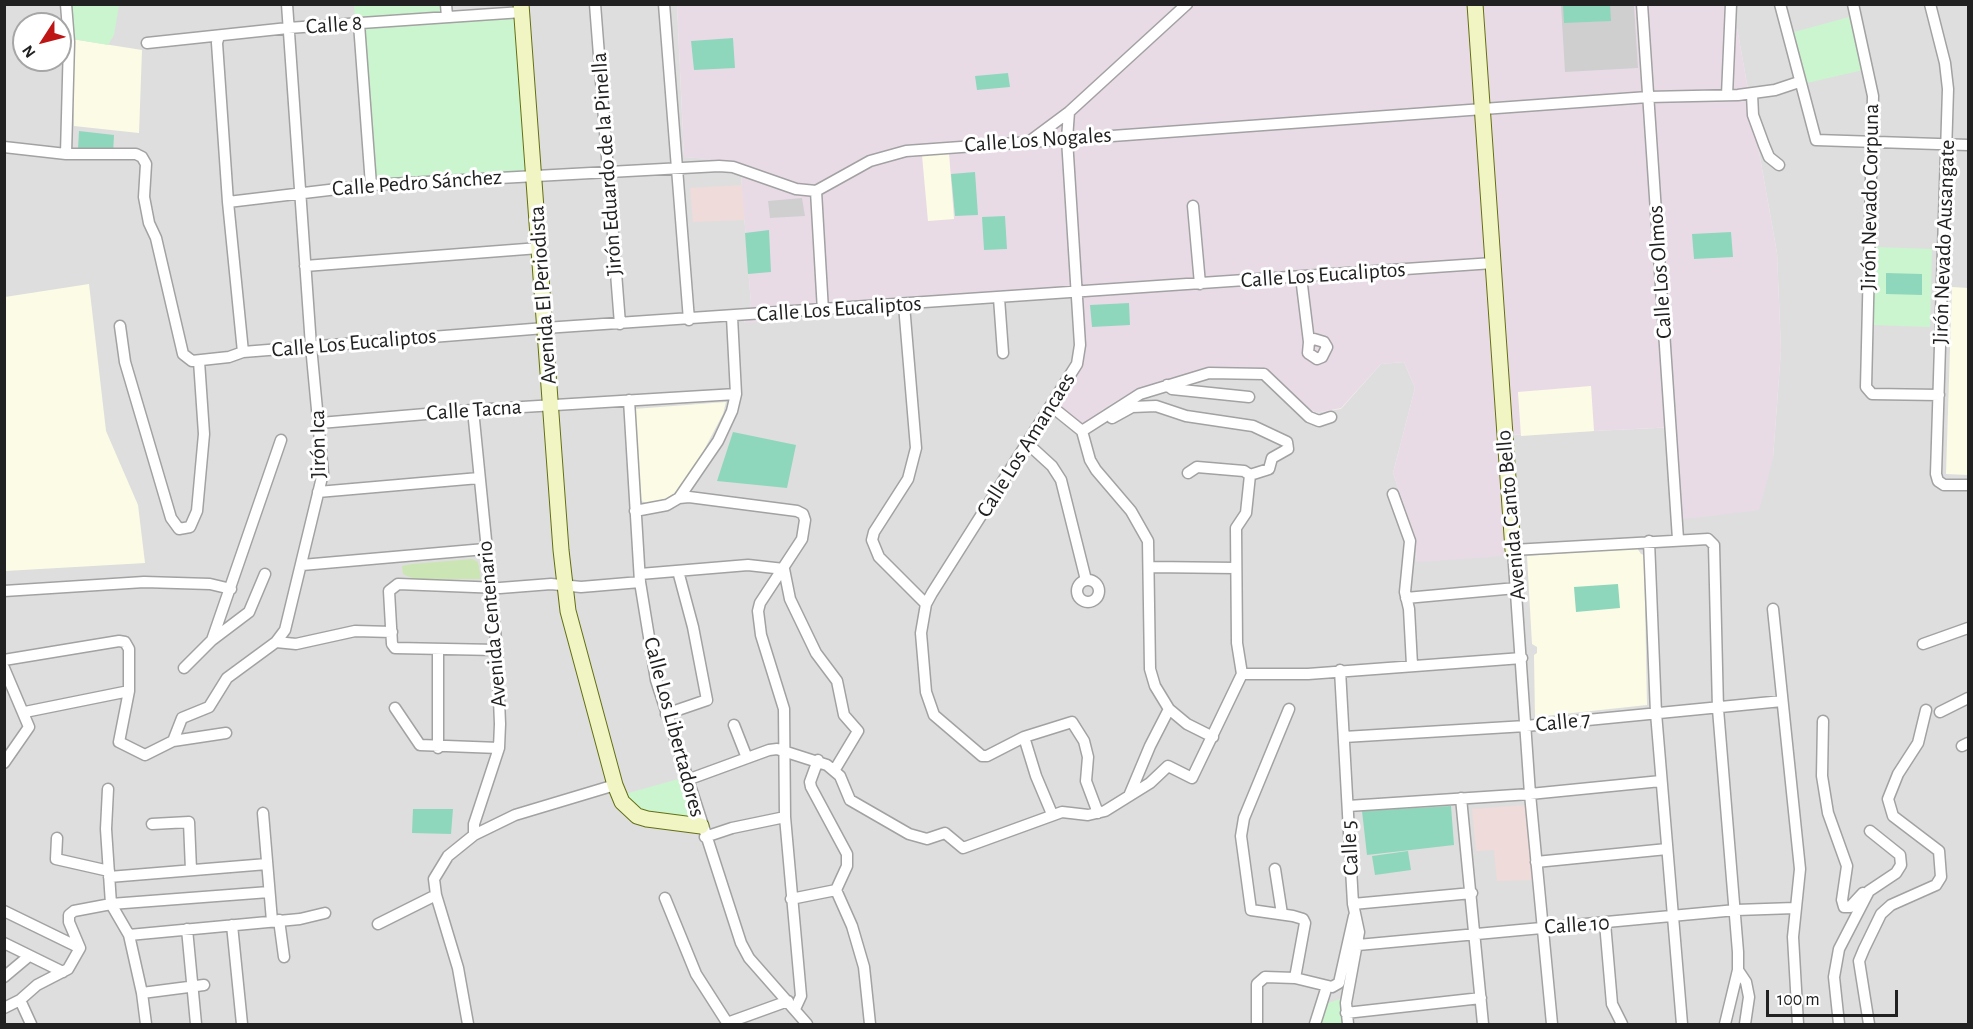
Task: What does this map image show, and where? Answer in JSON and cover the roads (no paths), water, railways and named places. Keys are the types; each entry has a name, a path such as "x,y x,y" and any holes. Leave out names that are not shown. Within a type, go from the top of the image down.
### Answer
{"street":[{"path":"4,147 66,154 69,42 66,4"},
{"name":"Jirón Ica","path":"173,741 182,718 209,707 227,678 276,642 285,630 323,473 311,346 286,4"},
{"path":"446,4 447,17"},
{"name":"Jirón Eduardo de la Pinella","path":"595,4 620,324"},
{"path":"664,4 689,320"},
{"path":"1030,142 1069,111 1187,4"},
{"name":"Avenida Canto Bello","path":"1474,4 1530,794 1552,1024"},
{"name":"Calle Los Olmos","path":"1642,4 1678,539"},
{"path":"1726,95 1731,4"},
{"path":"1780,4 1813,136 1820,141 1968,146"},
{"name":"Jirón Nevado Corpuna","path":"1853,4 1871,81 1873,143 1866,387 1872,394 1939,395"},
{"name":"Jirón Nevado Ausangate","path":"1930,4 1947,80 1948,145 1936,474 1938,481 1944,485 1968,485"},
{"name":"Calle 8","path":"147,43 288,28 447,17 521,8"},
{"name":"Avenida El Periodista","path":"521,8 564,586 568,611 615,785 622,802 637,816 703,831"},
{"path":"359,24 371,186"},
{"path":"219,36 217,43 228,202 243,352"},
{"name":"Calle Los Nogales","path":"816,191 856,168 888,154 950,146 1648,97 1752,94 1799,82"},
{"path":"1752,94 1753,115 1764,145 1769,158 1779,165"},
{"name":"Calle Los Amancaes","path":"1024,737 987,756 982,756 934,715 926,692 921,633 926,604 1077,364 1080,345 1067,138 1069,111"},
{"name":"Calle Los Eucaliptos","path":"66,154 136,154 146,164 144,197 186,360 229,357 243,352 545,328 689,320 1493,263"},
{"path":"607,171 733,167 790,187 816,191 823,310"},
{"name":"Calle Pedro Sánchez","path":"228,202 300,195 314,190 607,171"},
{"path":"1193,206 1200,284"},
{"path":"305,266 539,248"},
{"path":"1301,277 1310,342"},
{"path":"999,298 1003,353"},
{"path":"904,305 916,447 908,479 874,532 872,540 879,557 926,604"},
{"path":"635,511 667,505 679,498 718,441 736,394 732,317"},
{"path":"120,326 132,384 171,518 179,530 190,527 197,511 204,434 199,360"},
{"path":"1083,434 1127,400 1167,385 1209,374 1259,374 1268,377 1309,417 1319,421 1331,417"},
{"path":"1167,385 1172,389 1249,397"},
{"name":"Calle Tacna","path":"320,423 473,410 736,394"},
{"name":"Calle Los Libertadores","path":"629,400 640,578 656,680 741,943 749,958 807,1024"},
{"path":"1083,434 1119,414 1144,404 1186,416 1253,426 1287,442 1288,449 1272,458 1269,469 1250,476"},
{"path":"1051,406 1083,434 1096,470 1141,526 1148,541 1150,669 1155,686 1169,710 1187,724 1213,737"},
{"name":"Avenida Centenario","path":"473,410 485,549 497,650 500,724 499,748 474,824 474,835"},
{"path":"212,640 281,441"},
{"path":"1028,444 1052,466 1061,480 1086,580"},
{"path":"1188,473 1197,467 1244,471 1250,476"},
{"path":"687,780 769,750 786,752 818,760 834,771 842,780 850,800 856,805 921,838 948,834 963,848 1052,814 1098,813 1150,783 1168,766 1192,778 1242,674 1237,643 1236,528 1246,513 1250,476"},
{"path":"318,492 479,478"},
{"path":"1394,494 1410,541 1406,598 1412,665"},
{"path":"665,898 696,974 728,1024 791,1005 801,996 785,817 784,709 761,635 758,611 760,603 802,539 805,520 803,514 797,511 679,498"},
{"path":"1514,550 1678,539 1712,540 1718,709 1736,910 1738,970 1725,1024"},
{"path":"1649,541 1656,713 1682,1024"},
{"path":"302,565 485,549"},
{"path":"497,650 395,648 392,644 389,591 398,584 581,587 678,571 748,565 784,569"},
{"path":"1150,567 1236,568"},
{"path":"784,569 790,599 816,653 837,681 844,715 858,731 834,771"},
{"path":"666,714 707,700 693,627 678,571"},
{"path":"184,668 212,640 249,612 265,574"},
{"path":"4,591 144,582 210,584 231,589"},
{"path":"1406,598 1516,588"},
{"path":"1773,609 1799,850 1800,869 1795,908 1793,968 1798,1024"},
{"path":"1923,644 1968,628"},
{"path":"276,642 296,644 355,631 392,632"},
{"path":"4,660 119,641 125,642 129,649 129,691 118,742 145,755 173,741 226,733"},
{"path":"438,650 438,748"},
{"path":"1242,674 1308,674 1340,669 1522,658"},
{"path":"4,668 25,712 28,727 4,763"},
{"name":"Calle 5","path":"1340,669 1354,909 1359,932 1347,1019"},
{"path":"25,712 129,691"},
{"path":"1940,712 1968,699"},
{"name":"Calle 7","path":"1344,737 1526,726 1782,701"},
{"path":"395,708 417,743 438,748 499,748"},
{"path":"1289,709 1244,819 1241,836 1248,906 1256,913 1297,917 1305,923 1295,978"},
{"path":"1128,797 1149,746 1169,710"},
{"path":"1869,1024 1859,961 1864,949 1881,915 1891,905 1936,885 1941,877 1939,851 1893,816 1888,799 1898,774 1918,744 1926,710"},
{"path":"1823,721 1822,776 1827,804 1847,866 1842,900 1844,907 1850,907 1862,893 1869,891 1896,873 1902,860 1900,855 1870,831"},
{"path":"1052,814 1036,776 1024,737 1072,722 1084,741 1088,757 1086,781 1098,813"},
{"path":"734,725 747,758"},
{"path":"4,748 16,747"},
{"path":"818,760 810,782 848,860 836,890 845,907 862,961 870,1009 870,1024"},
{"path":"1347,806 1530,794 1661,782"},
{"path":"468,1024 458,968 435,895 434,879 448,856 474,835 515,815 615,785"},
{"path":"108,789 106,829 111,904 129,935 142,993 146,1024"},
{"path":"1461,798 1476,932 1483,1024"},
{"path":"263,813 269,892 284,957"},
{"path":"703,831 732,828 785,817"},
{"path":"152,824 189,822 190,870"},
{"path":"57,838 56,859 109,874 267,864"},
{"path":"1536,862 1667,849"},
{"path":"1275,869 1282,914"},
{"path":"791,899 836,890"},
{"path":"1839,1024 1834,978 1839,949 1869,891"},
{"path":"4,1008 20,1000 37,985 63,972 77,956 80,948 69,915 111,904 269,892"},
{"path":"1257,1024 1257,984 1265,976 1295,978 1332,987 1339,983 1354,909 1472,893"},
{"path":"378,924 435,895"},
{"name":"Calle 10","path":"1358,945 1476,932 1605,923 1736,910 1795,908"},
{"path":"4,911 80,948"},
{"path":"129,935 300,919 325,913"},
{"path":"1605,923 1612,1004 1622,1024"},
{"path":"232,925 242,1024"},
{"path":"187,930 196,1024"},
{"path":"4,943 63,972"},
{"path":"4,977 29,956"},
{"path":"1738,970 1746,982 1749,997 1745,1024"},
{"path":"142,993 204,985"},
{"path":"1316,1024 1326,986"},
{"path":"1347,1019 1481,998"},
{"path":"20,1000 31,1024"}]}
